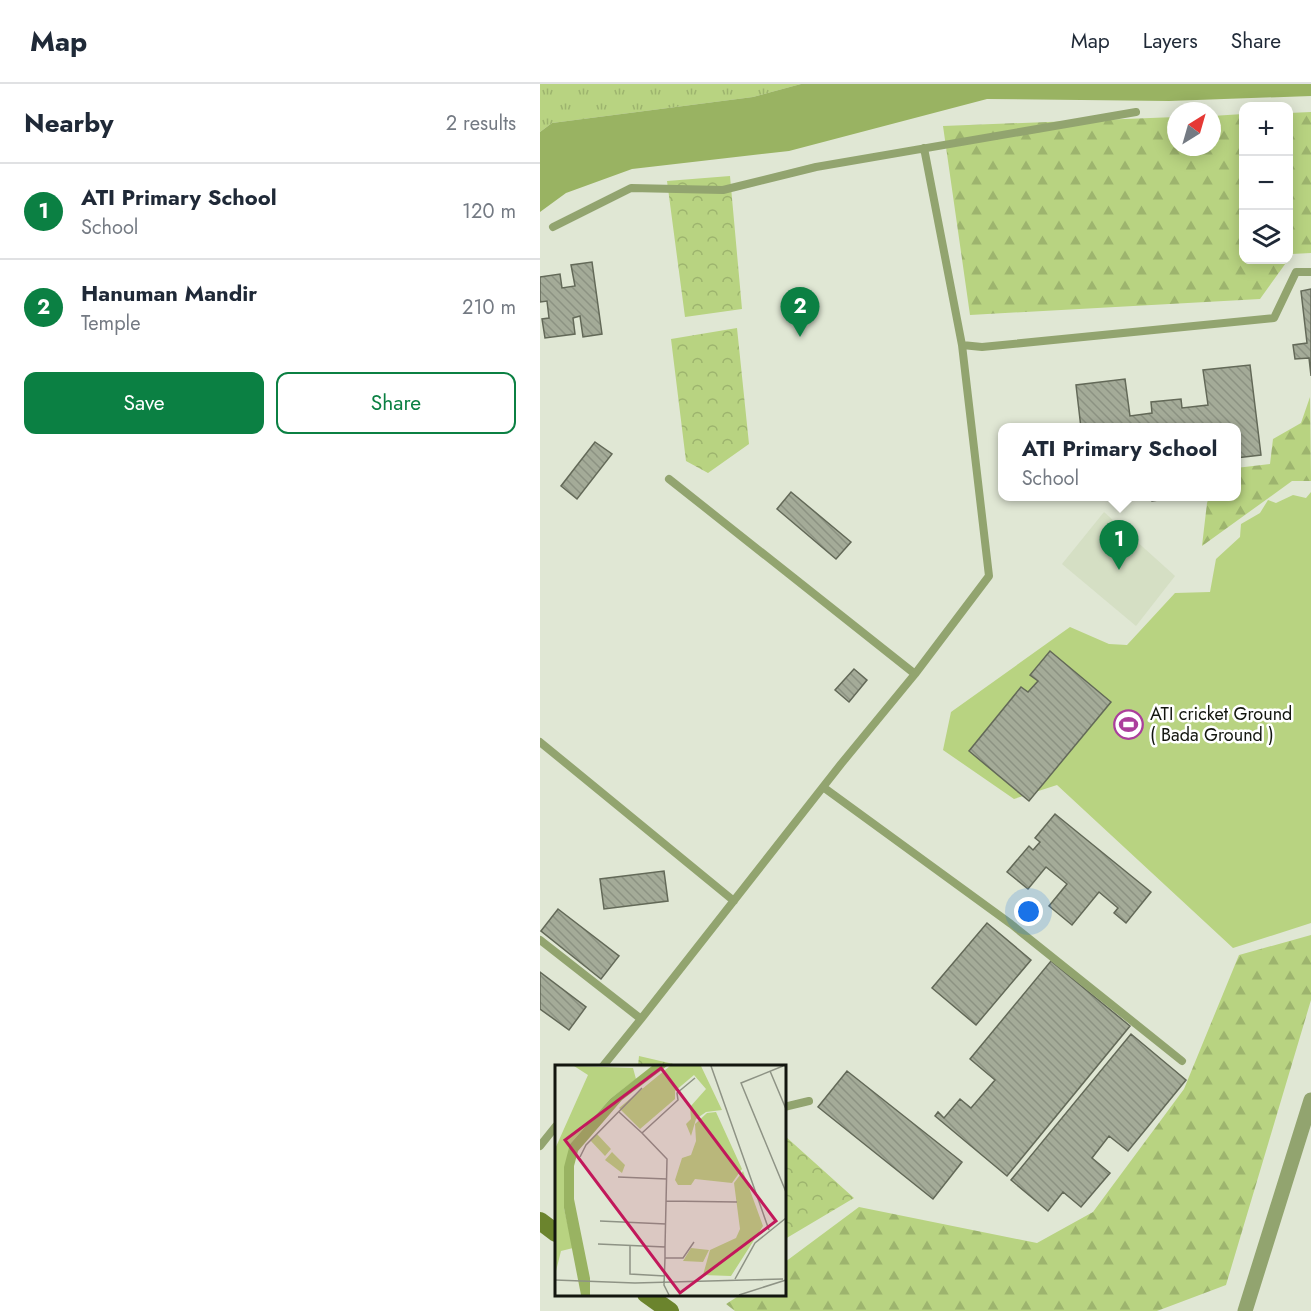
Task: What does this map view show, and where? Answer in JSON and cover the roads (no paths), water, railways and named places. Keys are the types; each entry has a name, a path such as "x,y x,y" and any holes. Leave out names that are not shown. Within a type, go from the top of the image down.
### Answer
{"main road":[{"path":"540,1221 555,1232"},
{"path":"649,1296 670,1311"}],"street":[{"path":"1245,1311 1311,1100"}],"lane":[{"path":"553,227 632,188 723,190 816,167 1136,112"},
{"path":"604,1065 915,674 988,576 962,345 924,148"},
{"path":"962,345 982,347 1274,318 1296,272 1311,272"},
{"path":"669,479 915,674"},
{"path":"540,742 734,901"},
{"path":"823,787 1011,924 1182,1061"},
{"path":"540,940 641,1019"},
{"path":"786,1107 809,1101"},
{"path":"540,1146 555,1127"}],"place":[{"name":"Hanuman Mandir","path":"800,337"},
{"name":"ATI Primary School","path":"1119,570"},
{"name":"ATI cricket Ground ( Bada Ground )","path":"1129,724"}]}
